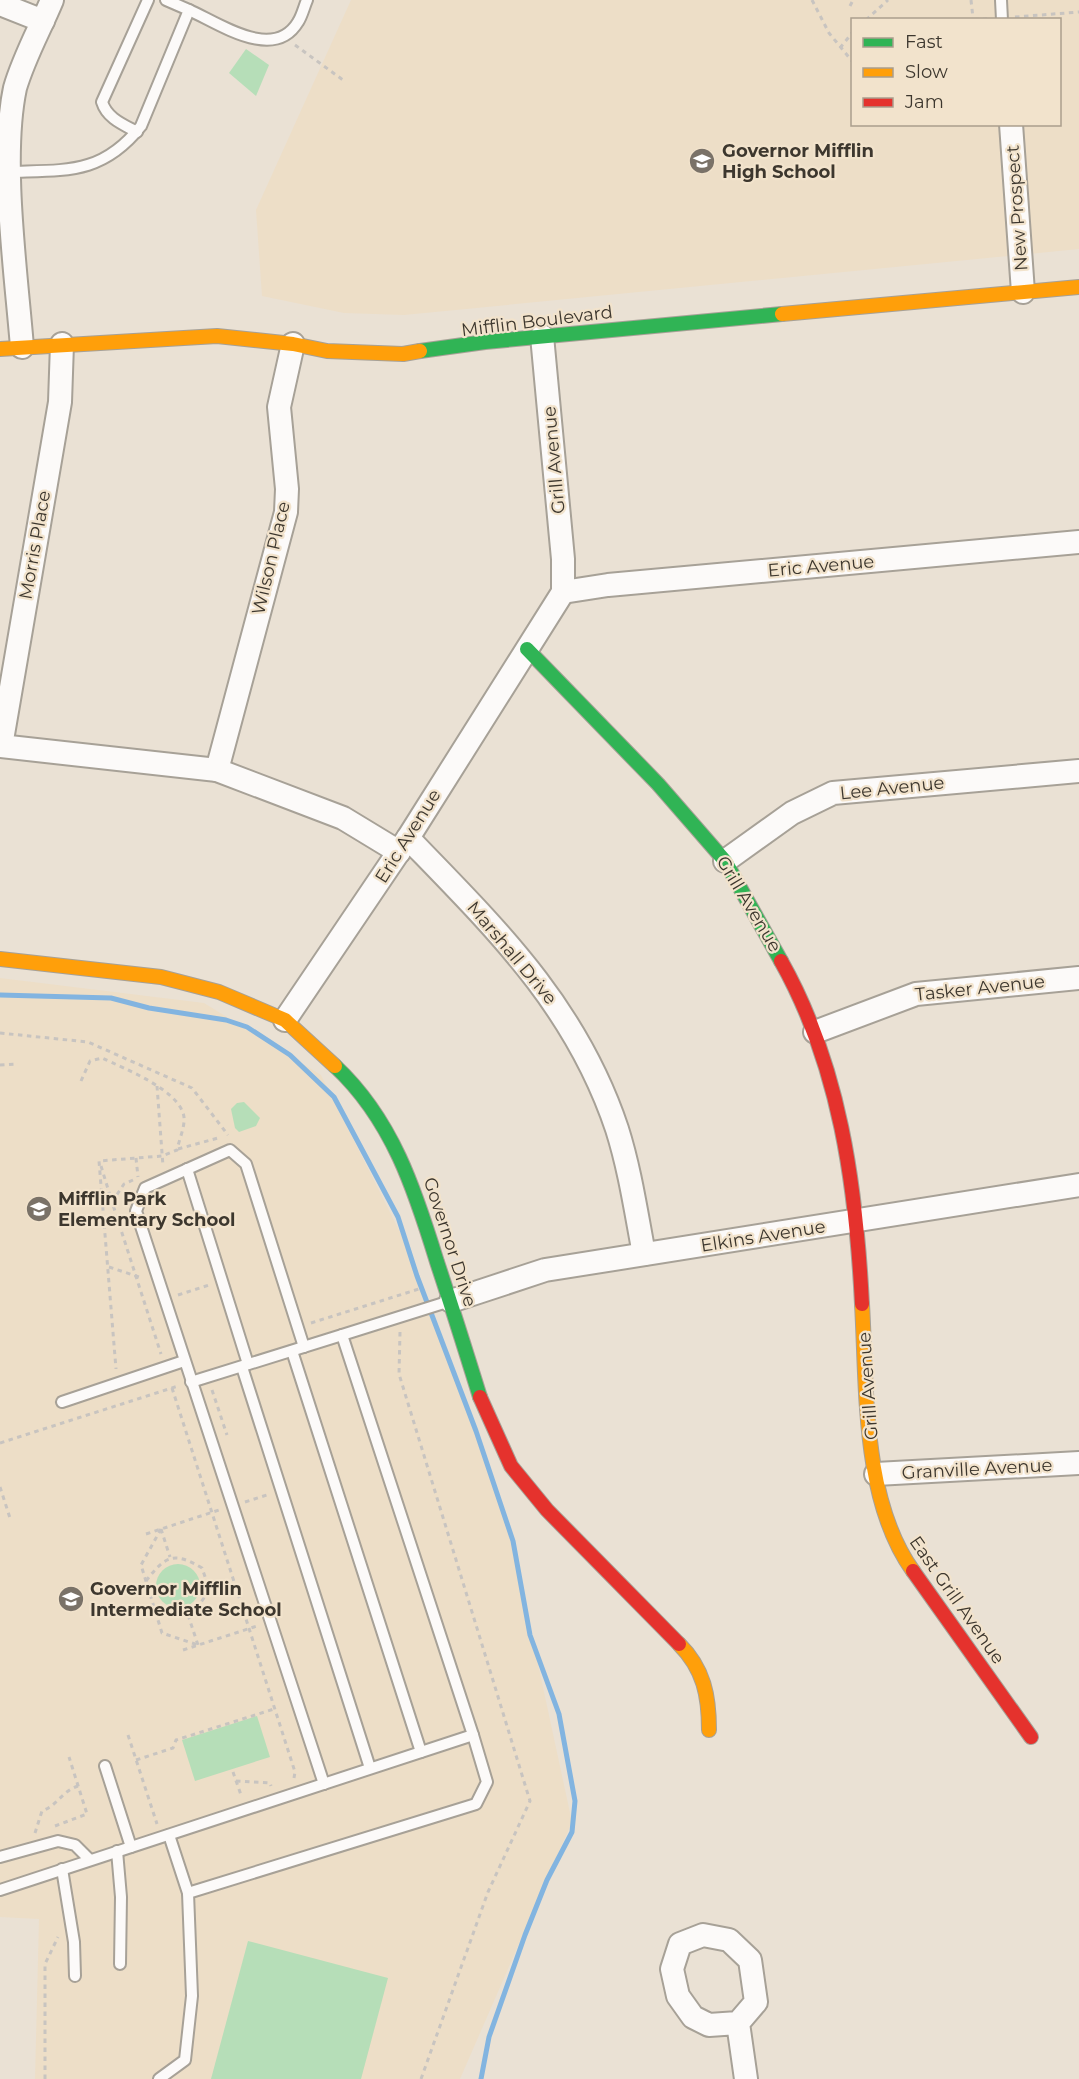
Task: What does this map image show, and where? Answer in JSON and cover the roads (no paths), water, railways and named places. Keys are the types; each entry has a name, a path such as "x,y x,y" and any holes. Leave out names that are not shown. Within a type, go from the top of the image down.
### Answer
{"street":[{"path":"11,348 8,132 16,87 24,61 52,0"},
{"path":"0,4 43,21"},
{"name":"New Prospect","path":"1011,126 1023,292"},
{"name":"Mifflin Boulevard","path":"11,348 62,344 156,342 217,336 293,344 327,351 403,354 542,336 1079,287"},
{"name":"Grill Avenue","path":"542,336 563,559 563,592"},
{"name":"Morris Place","path":"1,746 60,402 62,344"},
{"name":"Wilson Place","path":"217,770 285,512 286,489 279,407 293,344"},
{"name":"Eric Avenue","path":"563,592 608,585 1079,542"},
{"path":"527,649 563,592"},
{"name":"Grill Avenue","path":"527,649 658,784 725,861 778,953 815,1032 846,1143 858,1220 869,1430 876,1474"},
{"name":"Eric Avenue","path":"285,1020 404,845 527,649"},
{"name":"Marshall Drive","path":"1,746 217,770 343,818 404,845 504,938 543,986 568,1024 603,1092 617,1130 629,1172 644,1254"},
{"name":"Lee Avenue","path":"725,861 792,813 833,793 1079,771"},
{"name":"Governor Drive","path":"0,959 161,977 189,982 219,992 285,1020 350,1080 386,1128 422,1208 482,1402 511,1466 547,1510 684,1649 704,1682 709,1700 709,1730"},
{"name":"Tasker Avenue","path":"815,1032 916,994 1079,978"},
{"name":"Elkins Avenue","path":"447,1291 545,1270 1079,1185"},
{"name":"Granville Avenue","path":"876,1474 1079,1463"},
{"name":"East Grill Avenue","path":"876,1474 885,1521 896,1545 1031,1737"},
{"path":"738,2022 746,2079"}],"lane":[{"path":"136,132 115,120 105,111 102,102 148,0"},
{"path":"166,0 260,42 283,38 298,23 307,0"},
{"path":"1001,0 1002,18"},
{"path":"9,172 68,170 92,165 116,152 136,132 189,10"},
{"path":"304,1347 246,1164 230,1150 145,1188 136,1211 324,1784"},
{"path":"187,1169 281,1491 370,1768"},
{"path":"191,1382 342,1335 447,1291"},
{"path":"188,1893 476,1804 487,1782 342,1335"},
{"path":"292,1350 421,1752"},
{"path":"62,1402 184,1361"},
{"path":"0,1890 473,1735"},
{"path":"105,1766 131,1847"},
{"path":"159,2079 185,2060 192,1996 188,1893 169,1835"},
{"path":"0,1857 58,1841 75,1845 90,1860"},
{"path":"117,1851 121,1897 120,1964"},
{"path":"62,1869 71,1917 75,1976"}],"waterway":[{"path":"0,995 111,998 149,1008 226,1020 247,1027 290,1055 334,1097 398,1217 417,1276 476,1431 513,1541 530,1635 559,1714 575,1801 572,1832 547,1880 525,1935 489,2037 481,2079"}],"place":[{"name":"Governor Mifflin High School","path":"702,161"},
{"name":"Mifflin Park Elementary School","path":"39,1209"},
{"name":"Governor Mifflin Intermediate School","path":"71,1599"}]}
